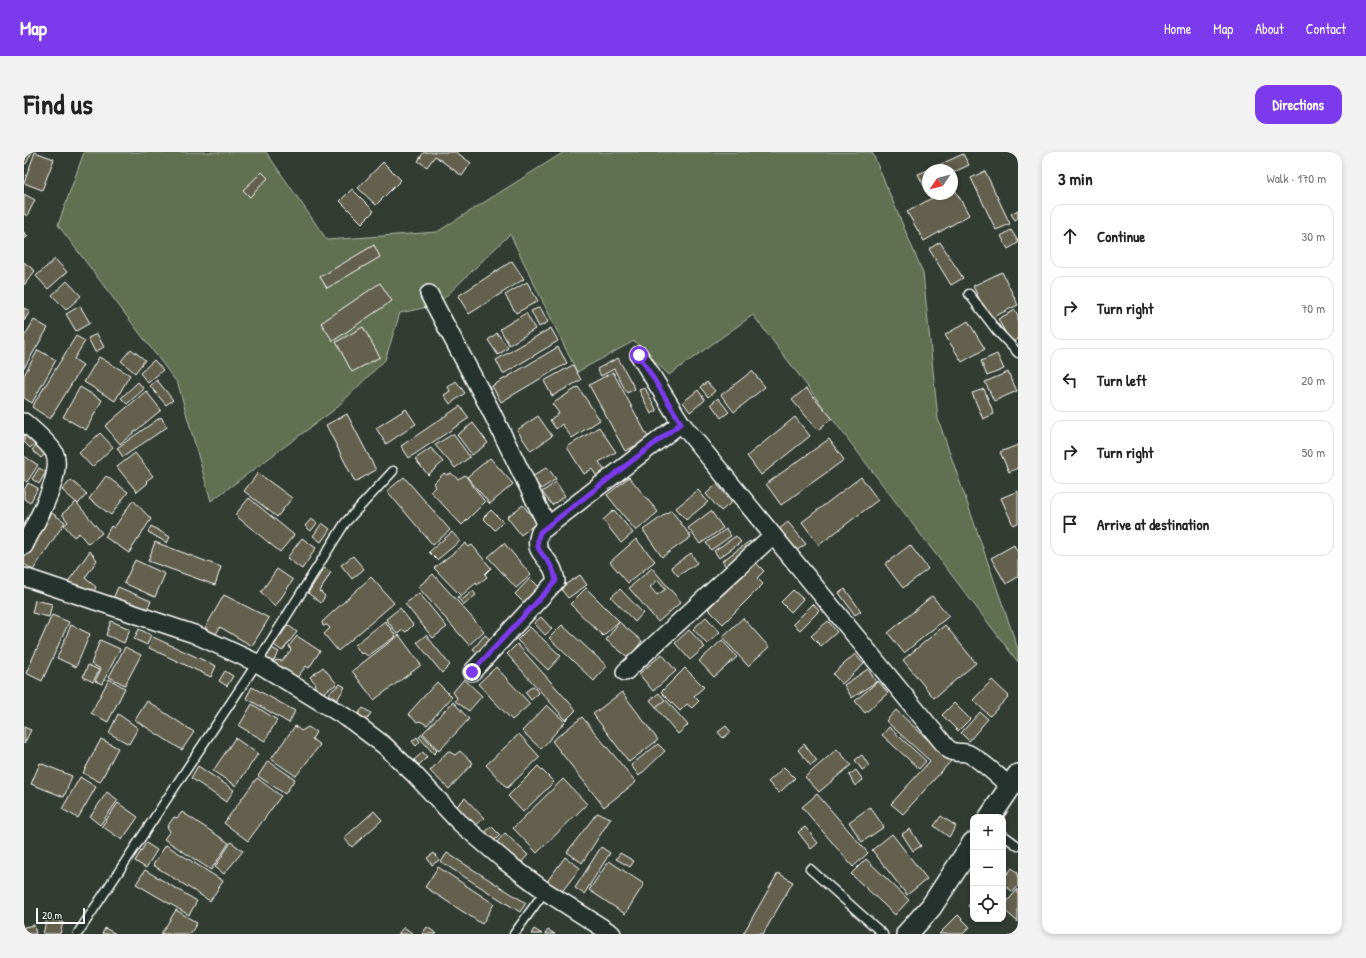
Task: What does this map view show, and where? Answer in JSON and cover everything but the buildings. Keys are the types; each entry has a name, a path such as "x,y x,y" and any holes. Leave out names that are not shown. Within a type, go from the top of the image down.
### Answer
{"street":[{"path":"429,294 489,407 547,525"},
{"path":"639,355 681,423 948,749 955,753 968,753 1015,784 992,814"},
{"path":"24,422 54,452 57,463 56,474 47,499 24,546"},
{"path":"472,672 556,581 553,567 537,546 537,539 540,532 547,525 681,423"},
{"path":"625,672 772,536"},
{"path":"24,577 194,634 257,663 352,721 379,742 414,774 459,822 506,862 545,891 612,934"},
{"path":"907,934 931,906 970,848"}],"lane":[{"path":"968,294 997,331 1018,353"},
{"path":"78,933 257,663 345,523 393,471"},
{"path":"1006,837 1018,846"},
{"path":"810,869 882,934"},
{"path":"514,934 545,891"}],"green space":[{"path":"84,152 266,152 327,240 437,232 564,152 872,152 923,273 938,419 1018,649 1018,662 753,315 669,375 634,341 577,372 510,234 437,305 400,313 385,360 334,410 211,501 178,384 58,225"}],"route":[{"path":"472,672 556,581 553,567 537,546 537,539 540,532 547,525 681,423 639,355"}]}
